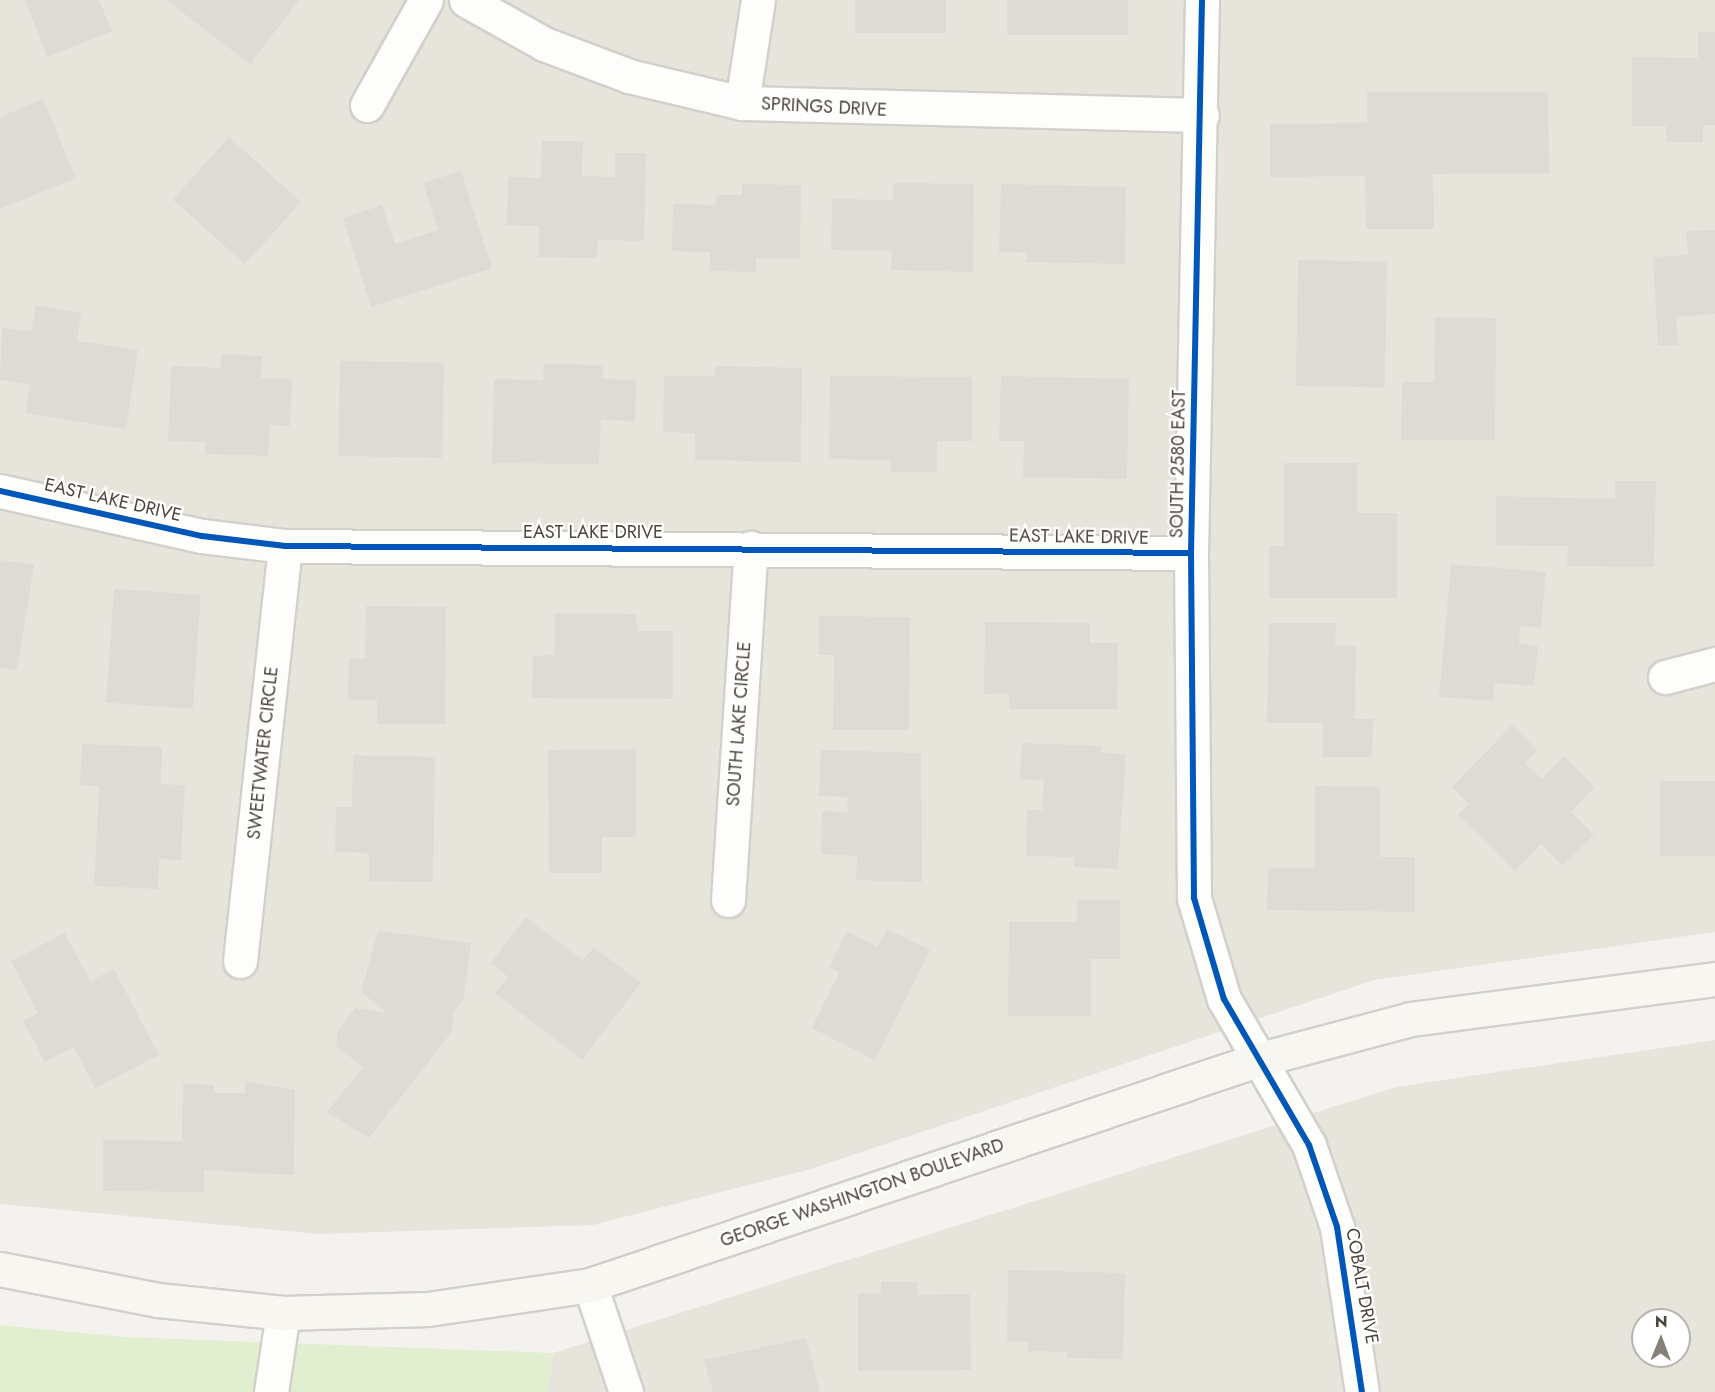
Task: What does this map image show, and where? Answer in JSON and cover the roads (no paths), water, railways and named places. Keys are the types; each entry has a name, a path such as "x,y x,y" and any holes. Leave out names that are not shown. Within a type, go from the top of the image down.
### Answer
{"main road":[{"name":"GEORGE WASHINGTON BOULEVARD","path":"0,1269 158,1300 283,1313 428,1309 590,1285 1257,1060 1411,1019 1715,979"}],"street":[{"path":"367,105 426,0"},
{"name":"SPRINGS DRIVE","path":"466,0 544,44 629,76 742,103 1202,115"},
{"path":"742,103 758,0"},
{"name":"SOUTH 2580 EAST","path":"1202,0 1202,115 1191,553 1194,898 1224,999 1257,1060"},
{"name":"EAST LAKE DRIVE","path":"0,491 202,536 285,546 1191,553"},
{"name":"SWEETWATER CIRCLE","path":"240,961 285,546"},
{"name":"SOUTH LAKE CIRCLE","path":"728,900 751,548"},
{"path":"1665,677 1715,664"},
{"name":"COBALT DRIVE","path":"1257,1060 1310,1145 1337,1227 1362,1392"},
{"path":"590,1285 626,1392"},
{"path":"271,1392 283,1313"}]}
